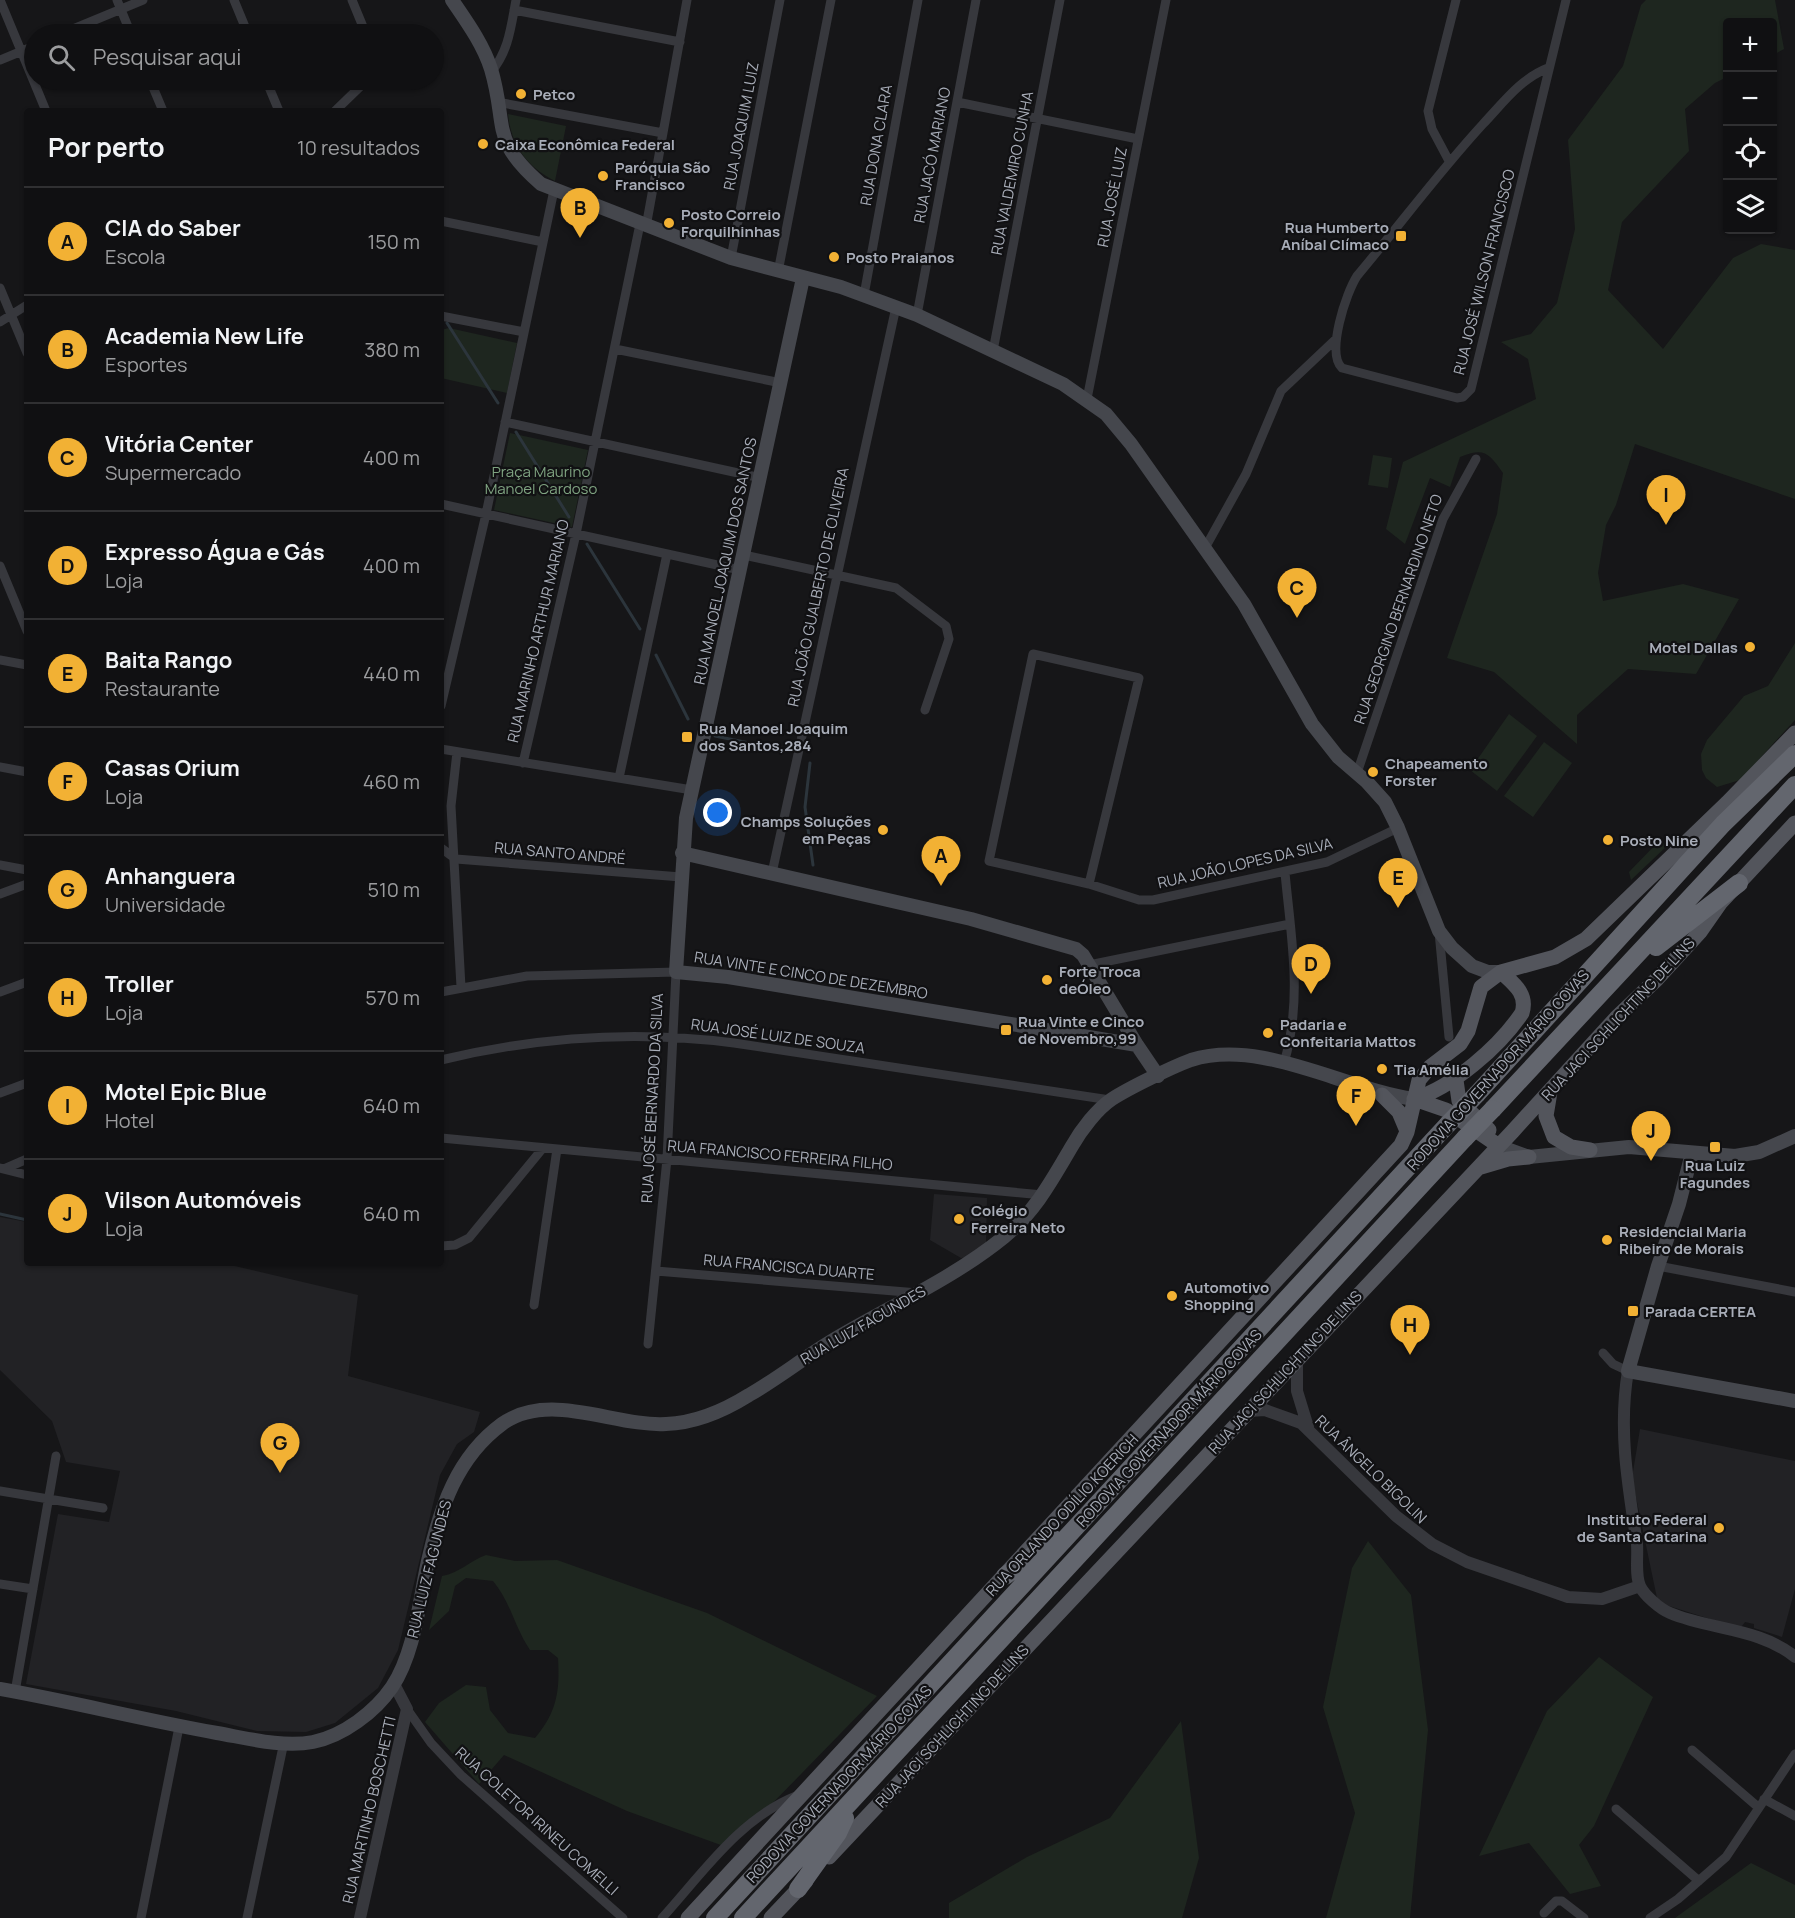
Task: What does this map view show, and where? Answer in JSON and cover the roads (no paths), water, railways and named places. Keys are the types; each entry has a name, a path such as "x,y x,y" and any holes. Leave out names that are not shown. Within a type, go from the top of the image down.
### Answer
{"highway":[{"path":"1723,824 1795,738"},
{"name":"RODOVIA GOVERNADOR MÁRIO COVAS","path":"715,1918 1477,1094 1723,824 1795,754"},
{"name":"RODOVIA GOVERNADOR MÁRIO COVAS","path":"743,1918 1795,785"},
{"path":"1612,981 1739,883"},
{"path":"1005,1576 1091,1511"},
{"path":"798,1889 838,1833 854,1799"}],"main road":[{"path":"452,0 473,30 491,72 501,131 510,152 541,184 643,226 731,258 864,295 917,315 1063,384 1087,399 1114,422 1205,548 1266,640 1305,714 1331,749 1379,794 1398,828 1439,931 1452,948 1472,966 1488,972 1501,972 1556,957 1586,939 1727,803 1795,733"},
{"name":"RUA MANOEL JOAQUIM DOS SANTOS","path":"682,853 692,790 803,278"},
{"name":"RUA JACI SCHLICHTING DE LINS","path":"771,1918 1550,1092 1616,1018 1678,956 1739,883 1792,831"},
{"path":"682,853 971,919 1067,945 1083,955 1158,1076"},
{"name":"RUA JOSÉ BERNARDO DA SILVA","path":"676,972 682,853"},
{"name":"RUA VINTE E CINCO DE DEZEMBRO","path":"676,972 728,977 1137,1045"},
{"path":"1414,1099 1437,1092 1456,1080 1522,1013 1525,1005 1523,995 1501,972"},
{"name":"RUA ORLANDO ODÍLIO KOERICH","path":"688,1918 1391,1156 1407,1132 1419,1080 1464,1038 1481,987 1501,972"},
{"name":"RUA LUIZ FAGUNDES","path":"0,1689 179,1727 284,1742 314,1742 334,1734 360,1719 394,1684 408,1654 436,1525 448,1492 474,1451 506,1421 515,1416 552,1410 571,1411 631,1423 667,1425 696,1419 734,1404 828,1343 920,1293 979,1257 1008,1235 1043,1195 1074,1143 1110,1100 1192,1060 1223,1053 1284,1063 1382,1095 1414,1099 1446,1110 1499,1146 1529,1157 1590,1150 1636,1148 1744,1156 1765,1150 1795,1136"},
{"path":"1456,1080 1460,1101 1492,1132 1499,1146"},
{"path":"1550,1092 1546,1116 1554,1137 1571,1147 1590,1150"},
{"path":"1382,1095 1399,1112 1407,1132"},
{"path":"1692,1153 1679,1204 1658,1266 1628,1371 1795,1401"},
{"path":"1478,1168 1508,1159 1529,1157"}],"street":[{"path":"0,0 24,58"},
{"path":"80,24 119,4 143,0"},
{"path":"234,0 244,24"},
{"path":"352,0 362,24"},
{"path":"491,72 502,59 507,46 516,0"},
{"name":"RUA MARINHO ARTHUR MARIANO","path":"523,763 576,534 663,133 687,0"},
{"name":"RUA JOAQUIM LUIZ","path":"731,258 780,0"},
{"path":"777,272 831,0"},
{"name":"RUA DONA CLARA","path":"864,295 918,0"},
{"name":"RUA JACÓ MARIANO","path":"917,315 976,0"},
{"name":"RUA VALDEMIRO CUNHA","path":"993,351 1060,0"},
{"name":"RUA JOSÉ LUIZ","path":"1087,399 1166,0"},
{"path":"1449,161 1432,129 1428,111 1456,0"},
{"name":"RUA JOSÉ WILSON FRANCISCO","path":"1336,339 1337,363 1351,372 1457,398 1467,394 1566,0"},
{"path":"119,4 127,24"},
{"path":"514,10 680,42"},
{"path":"0,60 24,50"},
{"path":"1205,548 1245,474 1281,391 1336,339 1348,293 1357,276 1449,161 1522,83 1548,68"},
{"path":"37,90 45,108"},
{"path":"154,90 162,108"},
{"path":"270,90 278,108"},
{"path":"338,108 356,90"},
{"path":"497,102 663,133"},
{"path":"957,102 1138,139"},
{"path":"444,693 486,514 554,190"},
{"path":"444,222 543,242"},
{"path":"0,288 24,346"},
{"path":"0,322 24,307"},
{"name":"RUA JOÃO GUALBERTO DE OLIVEIRA","path":"772,873 897,307"},
{"path":"444,317 524,332"},
{"path":"615,349 781,383"},
{"path":"506,422 761,478"},
{"name":"RUA GEORGINO BERNARDINO NETO","path":"1357,773 1443,519 1476,459"},
{"path":"444,505 740,570"},
{"path":"619,778 667,554"},
{"path":"744,555 896,588 946,626 949,639 925,710"},
{"path":"0,566 24,624"},
{"name":"RUA JOÃO LOPES DA SILVA","path":"1089,884 1139,678 1033,654 989,861 1089,884 1139,900 1153,900 1285,873 1345,856 1398,828"},
{"path":"0,660 24,664"},
{"path":"444,750 692,790"},
{"path":"457,752 451,806 456,860 461,987"},
{"path":"0,767 24,771"},
{"path":"444,850 456,860"},
{"name":"RUA SANTO ANDRÉ","path":"444,860 681,878"},
{"path":"0,865 24,869"},
{"path":"1284,1063 1294,1022 1296,999 1285,873"},
{"path":"0,894 24,885"},
{"path":"1089,965 1290,924"},
{"path":"1439,931 1449,1037"},
{"name":"RUA VINTE E CINCO DE DEZEMBRO","path":"444,991 544,975 676,972"},
{"name":"RUA JOSÉ BERNARDO DA SILVA","path":"648,1344 667,1159 676,972"},
{"path":"0,992 24,983"},
{"name":"RUA JOSÉ LUIZ DE SOUZA","path":"444,1059 539,1041 674,1037 757,1046 1110,1100"},
{"path":"0,1093 24,1084"},
{"name":"RUA FRANCISCO FERREIRA FILHO","path":"444,1138 1043,1195"},
{"path":"444,1246 455,1245 469,1239 543,1148"},
{"path":"534,1305 557,1149"},
{"path":"2,1169 24,1160"},
{"path":"2,1169 24,1174"},
{"path":"1658,1266 1795,1292"},
{"name":"RUA FRANCISCA DUARTE","path":"656,1271 920,1293"},
{"path":"1603,1353 1613,1364 1628,1371 1624,1396 1625,1467 1640,1586 1656,1604 1668,1613 1755,1637 1777,1645 1795,1657"},
{"path":"1297,1360 1297,1391 1309,1431"},
{"name":"RUA ÂNGELO BIGOLIN","path":"1249,1411 1265,1410 1301,1423 1396,1516 1432,1544 1459,1559 1568,1597 1602,1599 1640,1586"},
{"path":"15,1692 56,1456"},
{"path":"0,1491 103,1509"},
{"path":"0,1584 33,1589"},
{"name":"RUA COLETOR IRINEU COMELLI","path":"394,1684 407,1709 431,1743 461,1775 623,1918"},
{"name":"RUA MARTINHO BOSCHETTI","path":"360,1918 407,1709"},
{"path":"141,1918 179,1727"},
{"path":"247,1918 284,1742"},
{"path":"1692,1750 1761,1803 1795,1816"},
{"path":"1650,1918 1699,1881 1726,1857 1795,1754"},
{"path":"662,1918 744,1828 775,1804 804,1793"},
{"path":"1616,1809 1699,1881"},
{"path":"1544,1913 1556,1901 1562,1901 1584,1918"}],"waterway":[{"path":"447,323 498,403"},
{"path":"516,432 569,517"},
{"path":"587,544 640,629"},
{"path":"656,655 688,719"},
{"path":"715,736 789,751"},
{"path":"810,763 805,807 813,865"},
{"path":"0,1214 24,1219"}],"place":[{"name":"Petco","path":"521,94"},
{"name":"Caixa Econômica Federal","path":"483,144"},
{"name":"Paróquia São Francisco","path":"603,176"},
{"name":"Posto Correio Forquilhinhas","path":"669,223"},
{"name":"Rua Humberto Aníbal Clímaco","path":"1401,236"},
{"name":"Academia New Life","path":"580,238"},
{"name":"Posto Praianos","path":"834,257"},
{"name":"Motel Epic Blue","path":"1666,525"},
{"name":"Vitória Center","path":"1297,618"},
{"name":"Motel Dallas","path":"1750,647"},
{"name":"Rua Manoel Joaquim dos Santos,284","path":"687,737"},
{"name":"Chapeamento Forster","path":"1373,772"},
{"name":"Champs Soluções em Peças","path":"883,830"},
{"name":"Posto Nine","path":"1608,840"},
{"name":"CIA do Saber","path":"941,886"},
{"name":"Baita Rango","path":"1398,908"},
{"name":"Forte Troca deÓleo","path":"1047,980"},
{"name":"Expresso Água e Gás","path":"1311,994"},
{"name":"Rua Vinte e Cinco de Novembro,99","path":"1006,1030"},
{"name":"Padaria e Confeitaria Mattos","path":"1268,1033"},
{"name":"Tia Amélia","path":"1382,1069"},
{"name":"Casas Orium","path":"1356,1126"},
{"name":"Rua Luiz Fagundes","path":"1715,1147"},
{"name":"Vilson Automóveis","path":"1651,1161"},
{"name":"Colégio Ferreira Neto","path":"959,1219"},
{"name":"Residencial Maria Ribeiro de Morais","path":"1607,1240"},
{"name":"Automotivo Shopping","path":"1172,1296"},
{"name":"Parada CERTEA","path":"1633,1311"},
{"name":"Troller","path":"1410,1355"},
{"name":"Anhanguera","path":"280,1473"},
{"name":"Instituto Federal de Santa Catarina","path":"1719,1528"}],"park label":[{"name":"Praça Maurino Manoel Cardoso","path":"541,480"}]}
